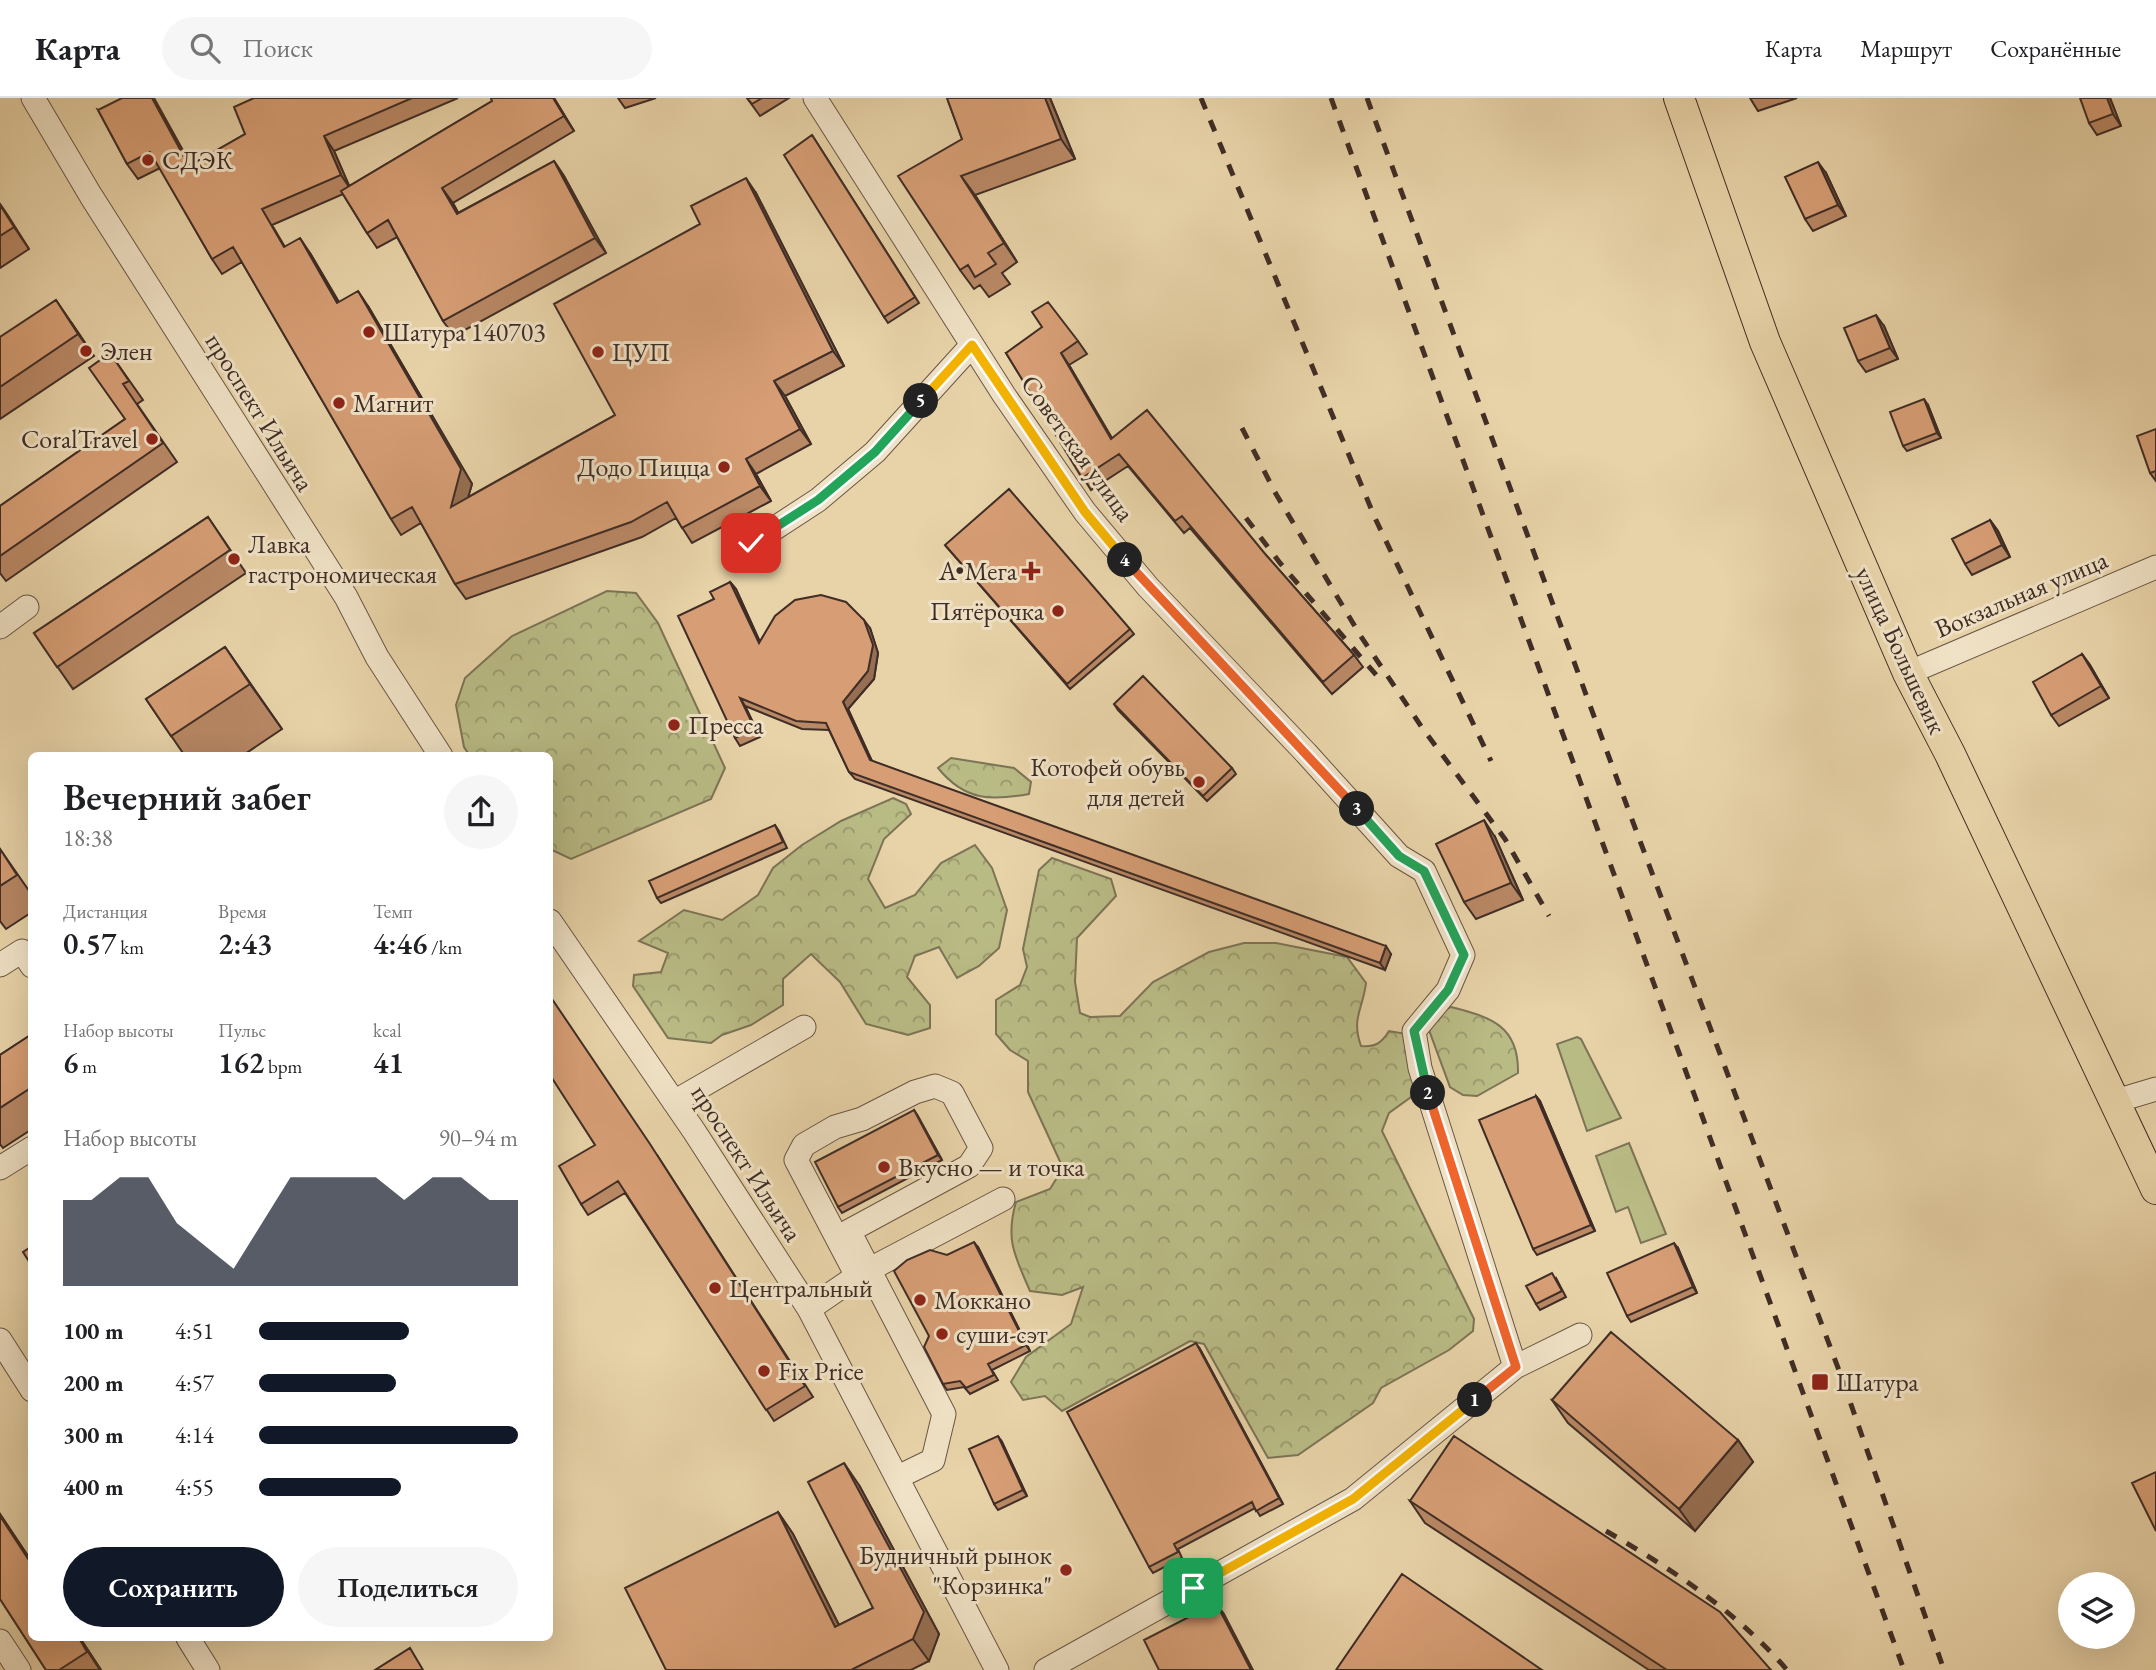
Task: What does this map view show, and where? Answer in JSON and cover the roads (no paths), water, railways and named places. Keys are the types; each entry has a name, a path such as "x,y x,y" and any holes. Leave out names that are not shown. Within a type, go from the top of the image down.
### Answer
{"main road":[{"name":"улица Большевик","path":"1679,98 1765,342 1908,673 1950,754 2018,903 2116,1101 2156,1189"}],"street":[{"name":"проспект Ильича","path":"33,98 91,196 346,597 377,657 437,752"},
{"name":"Советская улица","path":"815,98 972,345 1093,521 1148,587 1399,856 1424,871 1464,955 1448,990 1414,1031 1420,1068 1516,1367"},
{"path":"751,543 818,500 875,452 972,345"},
{"name":"Вокзальная улица","path":"1908,673 2156,567"},
{"path":"0,627 27,607"},
{"name":"проспект Ильича","path":"553,925 674,1102 809,1309 997,1670"},
{"path":"0,965 22,951 28,959"},
{"path":"674,1102 804,1027"},
{"path":"862,1273 849,1231 969,1166 981,1148 952,1093 935,1086 915,1092 814,1139 804,1145 796,1160 944,1414 933,1460 898,1477"},
{"path":"2116,1101 2156,1089"},
{"path":"0,1168 28,1150"},
{"path":"809,1309 862,1273 1003,1199"},
{"path":"1046,1670 1353,1499 1516,1367 1580,1335"},
{"path":"0,1340 28,1384"},
{"path":"190,1641 208,1670"},
{"path":"0,1642 19,1670"}],"railway":[{"path":"1201,98 1375,518 1491,761"},
{"path":"1331,98 1904,1670"},
{"path":"1367,98 1631,817 1840,1373 1944,1670"},
{"path":"1242,428 1276,494 1360,635 1423,729 1505,839 1549,916"},
{"path":"1246,518 1280,563 1377,676"},
{"path":"1606,1531 1702,1593 1747,1629 1787,1670"}],"place":[{"name":"СДЭК","path":"148,160"},
{"name":"Шатура 140703","path":"369,332"},
{"name":"Элен","path":"86,351"},
{"name":"ЦУП","path":"598,352"},
{"name":"Магнит","path":"339,403"},
{"name":"CoralTravel","path":"152,439"},
{"name":"Додо Пицца","path":"724,467"},
{"name":"Лавка гастрономическая","path":"234,559"},
{"name":"А•Мега","path":"1031,571"},
{"name":"Пятёрочка","path":"1058,611"},
{"name":"Пресса","path":"674,725"},
{"name":"Котофей обувь для детей","path":"1199,782"},
{"name":"Вкусно — и точка","path":"884,1167"},
{"name":"Центральный","path":"715,1288"},
{"name":"Моккано","path":"920,1300"},
{"name":"суши-сэт","path":"942,1334"},
{"name":"Fix Price","path":"764,1371"},
{"name":"Шатура","path":"1820,1382"},
{"name":"Будничный рынок \"Корзинка\"","path":"1066,1570"}]}
